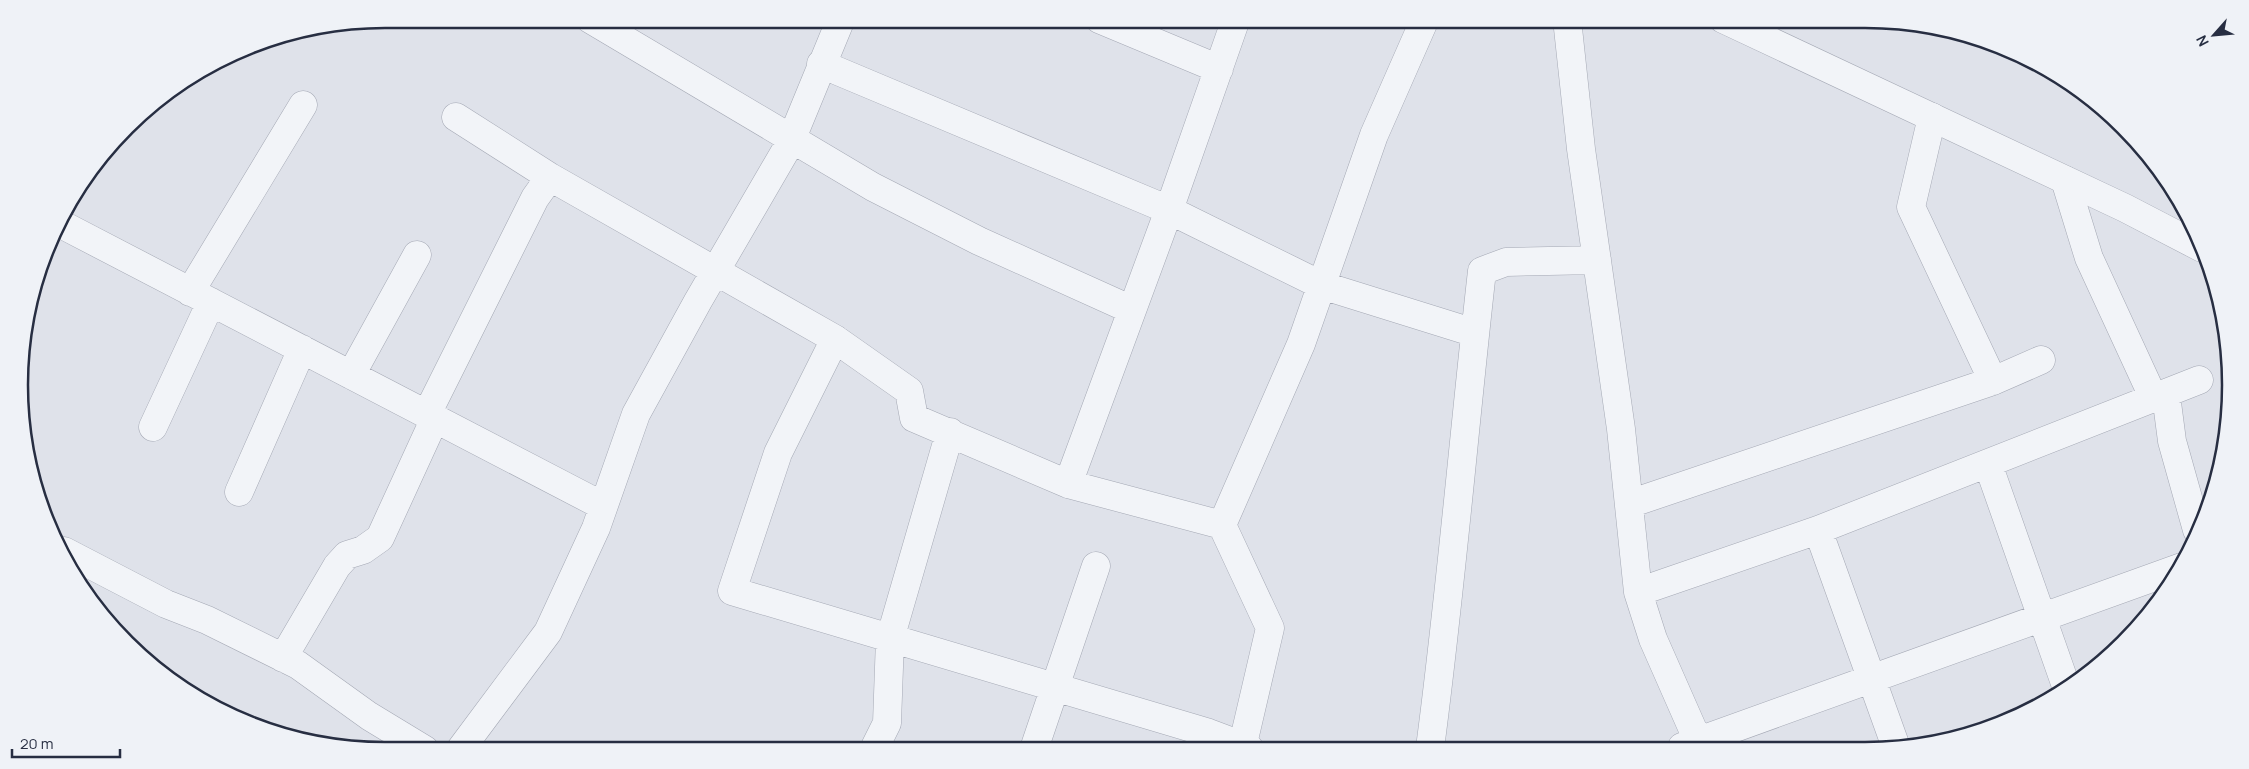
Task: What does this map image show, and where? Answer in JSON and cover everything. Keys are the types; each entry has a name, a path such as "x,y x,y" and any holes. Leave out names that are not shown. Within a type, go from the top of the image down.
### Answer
{"street":[{"path":"605,28 873,188 970,237 1132,310"},
{"path":"466,742 548,632 596,528 636,414 792,139 837,28"},
{"path":"1121,28 1218,69"},
{"path":"1068,484 1169,210 1233,28"},
{"path":"1245,742 1270,628 1222,525 1301,344 1374,135 1421,28"},
{"path":"1568,28 1580,149 1621,428 1638,592 1653,639 1692,742"},
{"path":"1742,28 2065,180 2192,243"},
{"path":"822,64 1169,210 1321,285 1475,333"},
{"path":"153,427 200,297 303,105"},
{"path":"456,116 550,177 835,339 909,391 914,418 1068,484 1222,525"},
{"path":"1932,117 1911,207 1993,381"},
{"path":"284,658 337,566 348,555 363,550 380,538 431,416 535,198 550,177"},
{"path":"2065,180 2089,258 2160,397 2194,522"},
{"path":"65,226 603,506"},
{"path":"351,374 417,255"},
{"path":"1431,742 1444,645 1482,271 1506,262 1597,260"},
{"path":"835,339 778,453 732,591 1209,733 1230,742"},
{"path":"239,492 302,349"},
{"path":"1629,504 1993,381 2040,360"},
{"path":"1638,592 1818,530 2160,397 2199,380"},
{"path":"877,742 886,723 890,639 950,432"},
{"path":"1988,464 2064,680"},
{"path":"1818,530 1894,740"},
{"path":"70,554 166,604 207,620 298,665 369,716 412,742"},
{"path":"1036,742 1096,566"},
{"path":"1705,742 1871,679 2168,572"}]}
